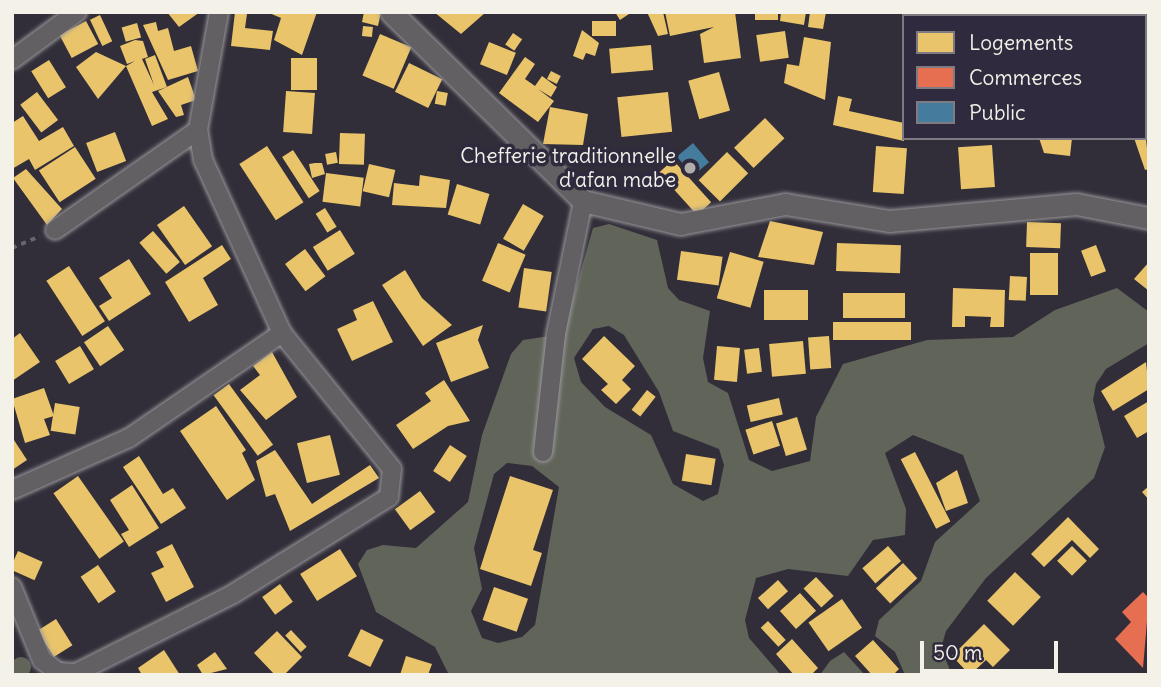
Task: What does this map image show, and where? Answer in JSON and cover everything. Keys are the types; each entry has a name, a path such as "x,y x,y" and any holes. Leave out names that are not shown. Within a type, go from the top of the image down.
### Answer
{"street":[{"path":"12,60 77,12"},
{"path":"12,587 42,660 58,673 76,673 233,594 388,497 392,468 282,333 204,160 198,130 219,12"},
{"path":"391,12 583,201 680,224 785,204 889,221 1076,204 1149,218"},
{"path":"55,230 198,130"},
{"path":"543,452 556,334 583,201"},
{"path":"12,490 129,438 282,333"}],"path":[{"path":"12,248 55,230"}],"shaded area":[{"path":"609,224 657,240 668,288 679,300 710,311 703,358 708,382 728,393 749,460 772,471 810,461 816,417 843,364 927,340 1013,337 1055,310 1117,288 1149,312 1149,343 1106,369 1096,384 1093,400 1105,447 1094,478 986,578 946,631 941,648 952,675 905,675 895,652 875,636 879,620 921,581 935,542 980,501 963,455 913,435 885,453 906,509 905,535 873,540 848,576 788,569 756,578 745,620 749,638 781,675 449,675 435,647 376,612 358,564 367,550 383,545 416,548 468,502 482,435 511,354 523,340 563,334 593,228","holes":["609,326 624,335 659,392 673,431 719,449 724,465 718,494 703,501 673,484 651,435 605,407 581,382 574,358 593,329","507,463 532,466 559,487 535,625 522,637 498,643 482,638 471,611 482,589 474,548 494,474"]},
{"path":"844,652 865,675 820,675 830,661"},
{"path":"21,657 28,660 31,667 28,674 21,677 14,674 11,667 14,660"}],"building: Logements":[{"path":"167,12 200,12 179,27"},
{"path":"235,12 247,14 245,28 273,31 270,50 231,46"},
{"path":"267,12 317,12 302,55 274,40 281,18"},
{"path":"364,12 381,12 378,26 362,22"},
{"path":"434,12 486,12 461,34"},
{"path":"615,12 632,12 620,20"},
{"path":"647,12 663,12 668,34 658,36"},
{"path":"665,12 735,12 741,58 704,63 700,34 714,27 670,36"},
{"path":"755,12 778,12 778,20 755,20"},
{"path":"781,12 806,12 804,25 780,21"},
{"path":"810,12 826,12 823,29 808,27"},
{"path":"926,12 948,12 936,14"},
{"path":"1034,12 1071,12 1070,14"},
{"path":"100,15 112,41 102,46 90,20"},
{"path":"86,21 98,44 72,58 60,35"},
{"path":"592,21 616,21 616,36 592,36"},
{"path":"156,22 158,31 168,28 174,51 191,46 198,71 168,80 143,25"},
{"path":"137,23 141,37 126,42 122,27"},
{"path":"363,26 373,27 372,37 362,36"},
{"path":"582,30 599,43 595,56 586,53 583,60 573,56"},
{"path":"785,31 789,58 760,62 756,35"},
{"path":"513,33 522,39 514,51 505,45"},
{"path":"380,34 411,47 394,89 362,75"},
{"path":"804,37 831,42 825,100 784,83 787,64 799,66"},
{"path":"135,40 143,41 148,57 142,59 154,85 145,59 155,55 167,87 152,92 168,119 152,126 126,66 135,61 127,64 120,46"},
{"path":"489,42 516,53 507,75 480,64"},
{"path":"651,45 653,70 611,74 609,49"},
{"path":"96,52 126,66 98,99 76,67"},
{"path":"525,57 535,64 525,79 535,86 542,76 557,87 551,97 538,89 554,101 538,122 499,93"},
{"path":"291,58 317,58 317,90 291,90"},
{"path":"49,60 66,87 48,98 31,71"},
{"path":"409,63 442,79 428,108 395,92"},
{"path":"551,71 561,76 557,84 547,79"},
{"path":"719,72 730,110 699,119 688,81"},
{"path":"188,77 196,100 181,105 184,115 176,117 158,91"},
{"path":"286,91 315,93 312,134 283,132"},
{"path":"437,91 448,93 446,106 435,104"},
{"path":"37,92 58,120 41,133 20,105"},
{"path":"668,92 672,132 621,137 617,97"},
{"path":"838,96 852,99 849,111 902,123 904,141 833,125"},
{"path":"1149,102 1149,129 1147,129"},
{"path":"550,107 588,114 583,145 543,144"},
{"path":"23,116 39,141 63,127 74,146 35,170 29,159 12,169 12,123"},
{"path":"765,118 784,138 754,168 734,148"},
{"path":"115,132 126,161 97,172 86,143"},
{"path":"340,133 365,134 364,165 339,164"},
{"path":"1040,140 1072,140 1070,156 1044,153"},
{"path":"1135,140 1146,140 1149,169 1145,170"},
{"path":"992,145 995,187 961,189 958,147"},
{"path":"267,146 303,202 276,220 239,164"},
{"path":"876,146 907,148 904,194 873,192"},
{"path":"75,147 96,179 60,202 39,170"},
{"path":"293,150 320,191 309,198 282,157"},
{"path":"336,152 338,163 327,165 325,154"},
{"path":"727,152 748,173 720,201 699,180"},
{"path":"673,160 711,202 697,215 659,173"},
{"path":"322,163 325,174 312,178 309,164"},
{"path":"369,164 395,170 389,197 363,191"},
{"path":"26,169 62,209 47,225 13,178"},
{"path":"326,173 364,178 360,206 322,202"},
{"path":"420,175 450,180 446,208 392,205 394,183 419,186"},
{"path":"457,184 490,194 480,225 448,215"},
{"path":"523,204 544,216 524,251 503,239"},
{"path":"184,206 212,246 185,265 157,225"},
{"path":"325,208 337,227 327,232 316,214"},
{"path":"770,221 823,232 814,265 758,257"},
{"path":"1027,222 1061,223 1060,248 1026,247"},
{"path":"340,230 355,254 328,271 313,247"},
{"path":"153,231 180,262 166,274 139,243"},
{"path":"498,243 526,255 510,292 482,281"},
{"path":"837,243 901,245 900,273 836,271"},
{"path":"222,245 231,259 203,278 218,305 189,322 165,282"},
{"path":"1096,245 1106,271 1091,277 1081,251"},
{"path":"305,249 325,276 305,291 285,264"},
{"path":"681,251 723,257 719,286 677,280"},
{"path":"730,252 764,262 750,308 717,298"},
{"path":"1030,253 1058,253 1058,295 1030,295"},
{"path":"129,259 151,294 109,321 99,306 112,298 99,278"},
{"path":"1149,262 1149,291 1134,279"},
{"path":"69,266 105,321 82,336 46,281"},
{"path":"524,268 552,272 546,312 518,308"},
{"path":"405,270 422,298 452,325 423,346 382,285"},
{"path":"1010,276 1027,277 1026,301 1009,300"},
{"path":"953,288 1005,290 1004,327 990,327 991,317 965,316 965,327 952,327"},
{"path":"764,290 808,290 808,320 764,320"},
{"path":"843,293 905,293 905,318 843,318"},
{"path":"373,301 393,342 352,361 337,329 357,320 353,310"},
{"path":"833,322 911,322 911,340 833,340"},
{"path":"483,325 478,340 489,368 451,382 436,343"},
{"path":"108,326 124,350 100,366 84,342"},
{"path":"20,333 40,362 12,381 12,339"},
{"path":"604,336 635,366 622,380 631,389 616,404 601,390 608,384 582,359"},
{"path":"829,336 831,368 810,369 808,337"},
{"path":"803,341 806,374 772,377 769,344"},
{"path":"80,346 94,369 69,384 55,361"},
{"path":"717,346 740,348 737,382 714,380"},
{"path":"759,348 762,372 747,374 744,350"},
{"path":"272,352 297,397 266,420 240,390 260,375 253,366"},
{"path":"1146,362 1149,389 1113,411 1101,391"},
{"path":"444,380 470,421 448,426 413,449 396,425 431,401 425,393"},
{"path":"229,384 273,445 258,456 214,395"},
{"path":"44,388 54,416 44,419 50,435 25,443 12,399"},
{"path":"647,390 656,397 640,416 632,410"},
{"path":"779,398 783,415 751,422 747,405"},
{"path":"1149,401 1149,431 1137,438 1124,416"},
{"path":"55,403 80,407 75,435 51,431"},
{"path":"216,406 246,450 242,453 255,480 227,500 180,431"},
{"path":"797,417 807,450 786,456 776,423"},
{"path":"772,421 780,446 753,454 745,430"},
{"path":"330,435 340,475 307,483 297,443"},
{"path":"12,437 27,460 12,470"},
{"path":"450,445 467,456 450,482 433,471"},
{"path":"275,450 312,504 370,465 379,478 290,531 275,494 266,497 256,461"},
{"path":"915,452 950,521 936,529 901,459"},
{"path":"686,454 716,459 711,485 682,481"},
{"path":"139,456 163,494 173,488 186,508 161,524 123,467"},
{"path":"957,470 968,503 946,511 936,483"},
{"path":"78,476 124,542 99,559 53,493"},
{"path":"510,476 553,490 533,550 542,553 531,586 480,569"},
{"path":"132,485 159,528 129,547 121,534 129,530 110,500"},
{"path":"1149,486 1149,500 1142,492"},
{"path":"420,491 435,512 410,530 395,509"},
{"path":"1068,517 1099,549 1090,558 1072,540 1044,567 1031,554"},
{"path":"172,544 194,587 166,602 151,573 164,567 156,552"},
{"path":"888,546 901,561 875,583 862,568"},
{"path":"1072,546 1087,561 1072,576 1057,561"},
{"path":"340,549 357,576 317,601 300,574"},
{"path":"18,551 43,562 35,580 12,570"},
{"path":"903,563 917,578 890,604 876,588"},
{"path":"98,565 116,592 98,603 81,577"},
{"path":"1015,572 1041,597 1013,626 987,601"},
{"path":"816,577 834,596 821,608 804,589"},
{"path":"778,580 788,591 768,609 758,598"},
{"path":"280,584 293,602 275,615 262,597"},
{"path":"494,587 528,599 517,632 483,620"},
{"path":"800,593 816,611 796,629 780,611"},
{"path":"842,599 862,628 828,651 808,623"},
{"path":"56,619 72,645 54,657 37,631"},
{"path":"768,621 786,640 778,647 761,628"},
{"path":"984,624 1010,650 993,667 986,660 970,675 952,656"},
{"path":"361,629 383,640 370,667 348,656"},
{"path":"291,630 307,647 301,652 285,635"},
{"path":"277,631 302,657 284,675 275,675 254,653"},
{"path":"792,639 818,668 811,675 794,675 776,654"},
{"path":"873,640 899,669 893,675 872,675 855,656"},
{"path":"164,650 180,675 142,675 138,668"},
{"path":"215,652 227,669 203,675 197,665"},
{"path":"406,656 432,664 428,675 400,675"}],"building: Commerces":[{"path":"1143,592 1149,598 1143,668 1115,639 1131,622 1122,612"}],"building: Public":[{"path":"693,143 709,162 693,176 677,156"}],"place":[{"name":"Chefferie traditionnelle d'afan mabe","path":"690,168"}]}
